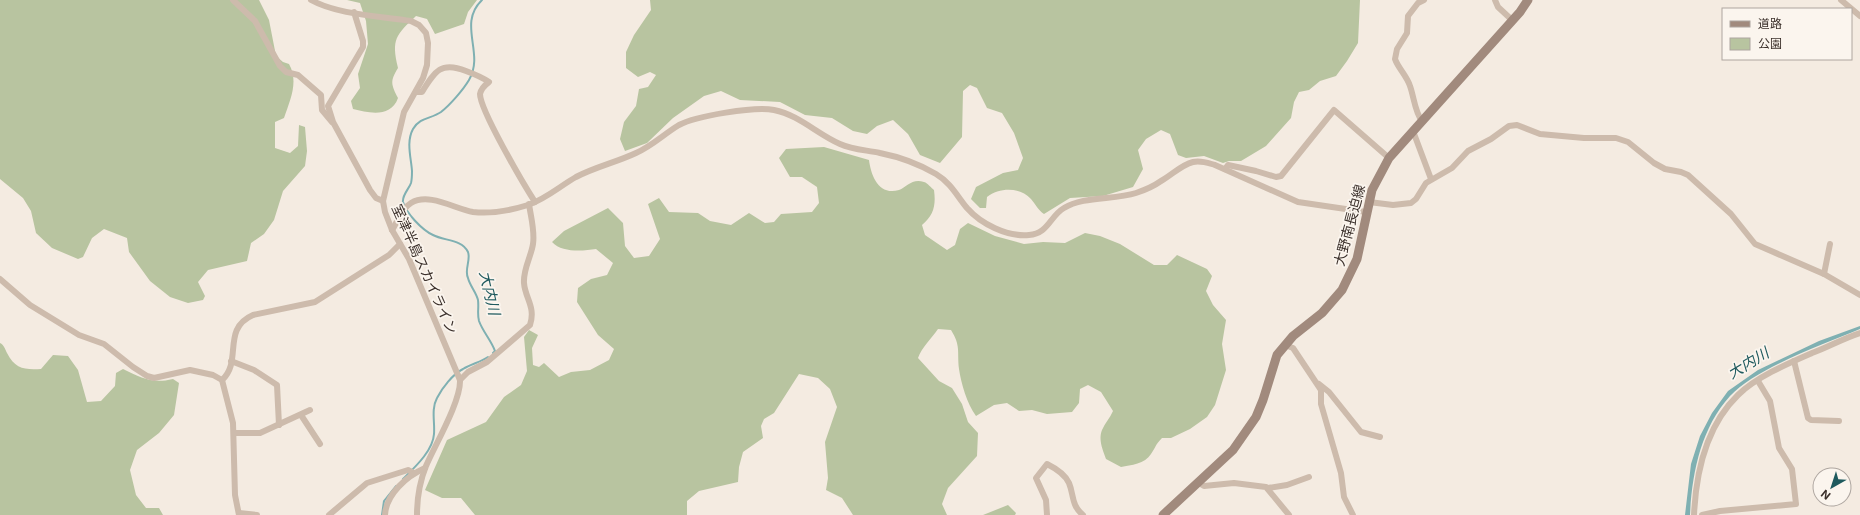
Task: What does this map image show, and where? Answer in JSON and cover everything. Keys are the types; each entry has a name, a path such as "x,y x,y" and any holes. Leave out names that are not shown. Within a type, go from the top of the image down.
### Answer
{"main road":[{"name":"大野南長迫線","path":"1162,515 1199,483 1233,450 1256,417 1277,355 1293,336 1322,313 1342,290 1357,259 1368,202 1378,177 1389,158 1528,0"}],"street":[{"path":"233,0 255,21 280,66 286,72 298,75 320,95 322,110 328,119 333,122"},
{"name":"室津半島スカイライン","path":"311,0 319,4 354,12 411,21 419,25 426,33 428,43 427,65 424,78 404,112 383,201 392,230 409,259 460,380"},
{"path":"1422,121 1416,112 1416,103 1410,84 1395,59 1397,49 1407,33 1408,16 1418,3 1424,0"},
{"path":"1495,0 1498,7 1512,20"},
{"path":"1841,0 1850,8"},
{"path":"1852,9 1860,16"},
{"path":"354,12 363,41 363,47 328,103 328,110 370,190 376,198 383,201"},
{"path":"416,92 422,92 432,76 446,66 453,66 489,82 481,90 480,95 532,203 534,231 533,245 526,267 524,283 532,310 530,325 487,362 468,372 460,380 457,397 425,468 419,488 417,515"},
{"path":"392,230 403,210 411,202 423,200 473,212 488,212 532,203 586,172 635,154 654,144 681,124 708,116 761,109 774,110 792,116 840,144 854,149 898,157 925,168 941,177 951,186 974,216 994,228 1018,235 1038,234 1045,229 1062,208 1071,204 1124,196 1138,192 1153,186 1185,165 1194,161 1203,161 1225,168 1298,202 1366,212"},
{"path":"1225,168 1228,165 1235,165 1276,178 1282,176 1334,110 1389,158"},
{"path":"1368,202 1393,205 1411,203 1431,179 1438,177 1452,168 1468,151 1491,139 1509,126 1517,125 1540,134 1584,138 1616,138 1628,142 1654,163 1665,169 1688,175 1731,214 1755,244 1824,274 1860,295"},
{"path":"1414,131 1431,179"},
{"path":"222,380 227,375 232,361 235,331 246,318 253,315 315,302 389,255 400,244"},
{"path":"1824,274 1830,244"},
{"path":"0,279 30,305 79,335 104,344 147,376 154,378 190,370 213,375 222,380 233,423 235,495 239,514 256,515"},
{"path":"1694,515 1700,470 1707,443 1715,424 1724,410 1739,394 1758,381 1794,361 1860,333"},
{"path":"1285,345 1293,348 1301,363 1319,384 1329,392 1361,432 1380,437"},
{"path":"232,361 254,370 277,385 279,425"},
{"path":"1794,361 1808,418 1811,420 1839,420"},
{"path":"1702,515 1720,511 1796,504 1792,469 1779,448 1770,401 1767,393 1758,381"},
{"path":"1319,384 1323,413 1341,474 1344,496 1353,515"},
{"path":"234,433 260,433 310,410"},
{"path":"301,414 320,444"},
{"path":"1046,515 1046,500 1036,478 1047,464 1066,478 1069,484 1072,500 1083,515"},
{"path":"328,515 367,483 425,468"},
{"path":"385,515 388,500 412,472"},
{"path":"1199,483 1204,486 1234,483 1268,488 1287,485 1309,476"},
{"path":"1268,488 1288,515"}],"green space":[{"path":"0,0 259,0 269,20 276,56 283,62 289,64 293,78 291,98 284,118 275,122 275,148 290,153 298,146 299,125 305,127 307,151 305,166 283,191 274,220 264,234 251,243 247,261 208,270 198,282 205,296 203,300 188,303 170,297 150,281 129,252 127,238 104,229 92,238 83,257 78,259 52,248 36,233 31,211 23,198 0,179"},
{"path":"347,0 477,0 468,12 464,24 435,34 427,19 416,16 404,28 395,44 398,68 392,83 398,98 390,109 372,113 353,109 351,101 360,88 358,74 368,44 366,21 360,3"},
{"path":"650,0 1360,0 1358,43 1347,61 1336,76 1320,81 1309,90 1299,92 1294,102 1291,118 1266,146 1241,161 1229,161 1223,163 1204,156 1186,158 1178,155 1170,134 1161,130 1146,139 1138,150 1143,169 1133,187 1103,196 1070,198 1044,214 1031,199 1016,190 998,191 987,197 986,208 980,208 971,199 976,187 1003,173 1018,170 1023,158 1014,133 1002,113 987,108 977,88 970,85 963,91 962,137 940,163 920,155 908,134 893,120 877,126 867,134 853,131 832,118 805,115 780,102 740,100 721,91 704,96 673,118 647,143 625,151 620,139 624,122 636,106 639,89 648,87 656,75 650,72 638,77 626,68 626,52 634,35 651,10"},
{"path":"824,147 869,160 874,178 881,187 886,190 899,190 916,181 928,184 934,190 935,200 932,213 922,225 925,235 947,250 955,245 960,229 968,223 995,236 1024,244 1043,242 1065,243 1085,233 1100,236 1120,244 1154,265 1167,265 1177,255 1207,269 1212,276 1206,291 1213,305 1226,320 1222,344 1226,370 1215,405 1207,417 1190,429 1171,438 1162,438 1145,460 1138,464 1121,467 1106,459 1101,445 1102,430 1113,411 1101,392 1088,385 1080,389 1079,403 1072,412 1047,414 1032,410 1019,411 1007,403 994,405 976,416 967,400 963,387 959,369 956,340 951,330 938,329 924,347 918,358 939,381 952,388 962,404 968,422 978,433 977,456 948,488 942,504 947,515 853,515 842,498 826,490 828,478 825,442 837,407 830,389 818,378 799,374 774,413 764,419 761,426 763,438 743,452 739,467 738,482 699,491 687,501 687,515 475,515 461,498 442,498 425,490 447,440 486,422 504,397 521,385 527,371 524,337 529,330 538,335 532,348 533,365 539,367 544,363 559,377 571,372 590,370 609,360 614,349 598,335 577,302 578,288 591,279 607,275 613,263 596,249 567,250 556,246 552,242 564,231 608,208 623,223 625,246 634,258 649,256 660,239 648,204 659,198 669,212 698,213 710,221 731,225 749,213 765,223 774,222 781,214 812,212 819,203 817,187 802,177 790,177 779,158 786,149"},
{"path":"0,343 13,362 25,369 41,369 53,355 68,356 78,370 87,402 101,401 115,386 116,373 123,369 147,379 159,381 173,379 179,383 174,415 159,433 137,450 130,470 136,495 146,508 159,508 163,515 0,515"},
{"path":"1008,505 1016,513 1015,515 983,515"}],"water":[{"path":"1860,326 1860,329 1773,366 1756,376 1730,396 1712,422 1705,437 1696,467 1690,515 1685,515 1691,464 1700,436 1712,413 1728,391 1758,370 1819,341"}],"waterway":[{"name":"大内川","path":"482,0 475,9 472,19 471,29 474,59 473,70 469,80 460,93 445,109 419,122 411,134 409,144 412,180 403,202 415,221 429,233 437,237 457,242 468,252 469,258 467,275 478,300 479,321 495,351 493,353"},
{"name":"大内川","path":"403,479 422,459 430,447 434,434 435,402 442,390 459,371 488,357"},
{"name":"大内川","path":"382,515 384,501 396,486"}]}
